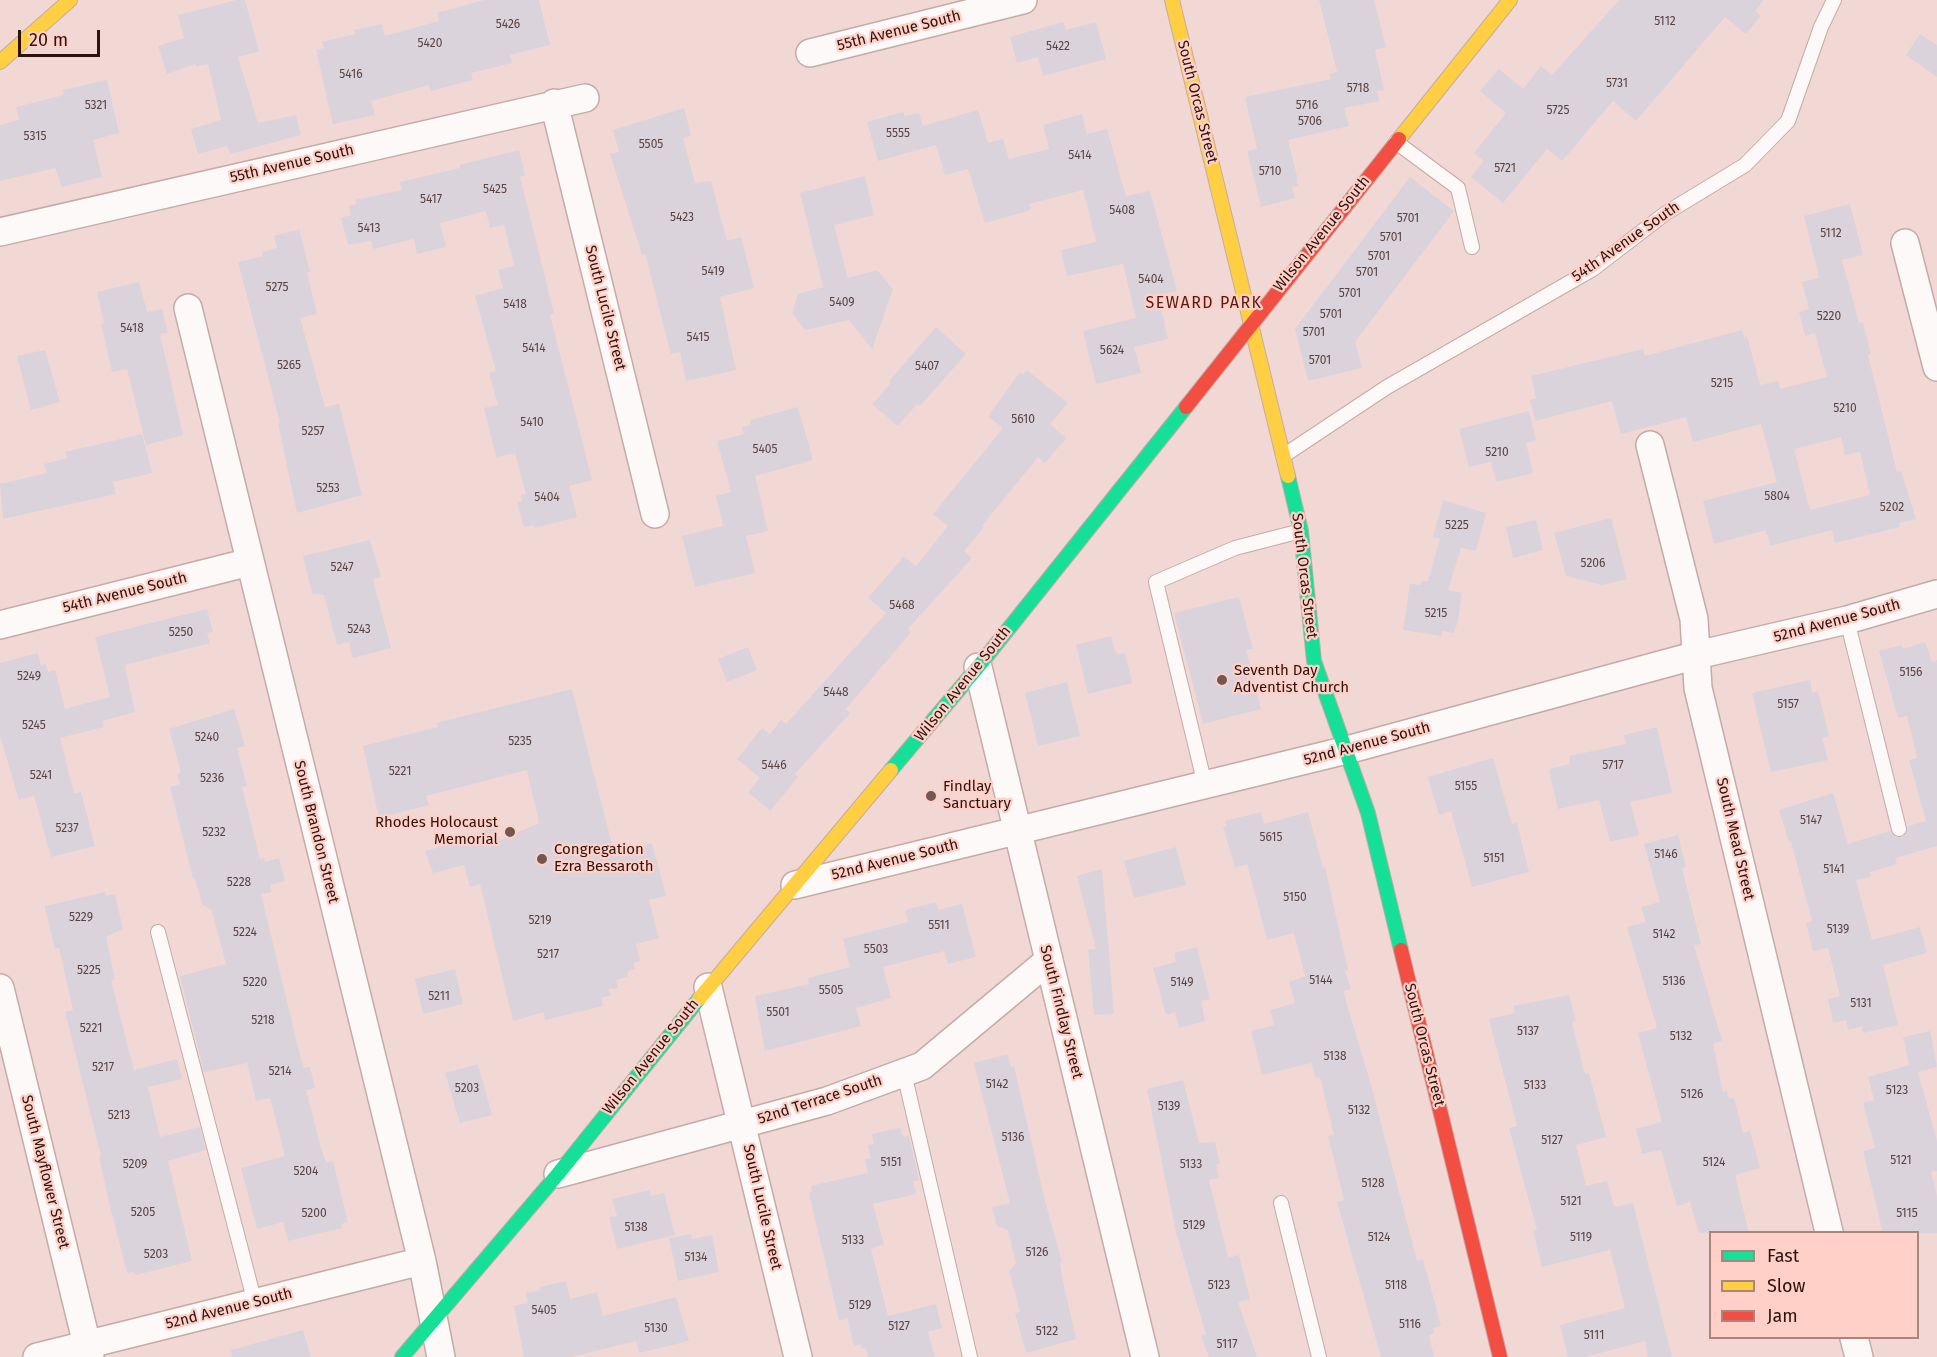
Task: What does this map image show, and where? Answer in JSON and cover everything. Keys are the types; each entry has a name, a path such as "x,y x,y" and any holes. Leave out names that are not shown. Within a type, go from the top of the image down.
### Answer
{"main road":[{"path":"0,62 70,0"},
{"name":"South Orcas Street","path":"1172,0 1301,531 1314,661 1368,813 1500,1357"},
{"name":"Wilson Avenue South","path":"402,1357 558,1174 708,987 978,667 1510,0"}],"street":[{"name":"55th Avenue South","path":"810,53 1023,0"},
{"name":"55th Avenue South","path":"0,232 554,103 585,98"},
{"name":"South Lucile Street","path":"554,103 655,514"},
{"path":"1905,243 1937,367"},
{"name":"South Brandon Street","path":"188,308 422,1261 441,1357"},
{"name":"South Mead Street","path":"1650,445 1694,619 1698,688 1829,1231"},
{"name":"54th Avenue South","path":"0,625 250,562"},
{"name":"52nd Avenue South","path":"795,885 1347,750 1697,655 1847,620 1937,594"},
{"name":"South Findlay Street","path":"978,667 1145,1357"},
{"name":"52nd Terrace South","path":"558,1174 827,1101 922,1066 1049,960"},
{"name":"South Lucile Street","path":"708,987 798,1357"},
{"name":"South Mayflower Street","path":"0,988 89,1350"},
{"name":"52nd Avenue South","path":"37,1357 89,1350 255,1303 422,1261"},
{"path":"1854,1339 1858,1357"}],"lane":[{"name":"54th Avenue South","path":"1283,456 1387,387 1593,269 1666,213 1745,165 1788,121 1821,27 1834,0"},
{"path":"1396,142 1458,188 1472,247"},
{"path":"1205,784 1155,582 1235,548 1301,531"},
{"path":"1847,620 1899,829"},
{"path":"158,932 255,1303"},
{"path":"904,1073 970,1357"},
{"path":"1281,1203 1319,1357"}],"building":[{"path":"245,0 259,51 238,57 258,123 296,115 301,135 230,154 227,146 198,154 191,129 221,120 208,64 196,67 195,64 167,74 158,46 184,38 178,15"},
{"path":"484,0 539,0 550,45 510,55 512,63 471,73 473,80 431,91 429,85 371,101 375,115 333,124 316,50 324,48 322,42 355,34 354,30 382,24 385,36 439,21 437,13"},
{"path":"1319,0 1374,0 1386,47 1375,50 1384,90 1377,91 1379,101 1344,108 1349,126 1288,140 1297,176 1298,186 1292,187 1295,198 1261,207 1247,151 1257,149 1245,97 1331,79 1329,74 1337,72"},
{"path":"1619,0 1764,0 1755,11 1761,16 1746,34 1725,17 1636,121 1613,101 1562,161 1547,149 1503,203 1471,177 1484,161 1474,153 1506,113 1480,91 1499,69 1523,89 1541,66 1552,75"},
{"path":"1063,22 1066,30 1096,22 1106,59 1043,76 1038,57 1017,63 1010,37"},
{"path":"1920,34 1937,45 1937,77 1906,55"},
{"path":"107,80 119,133 93,140 102,177 62,187 55,168 0,181 0,125 19,120 16,107 64,95 63,90"},
{"path":"684,108 691,135 683,138 695,183 711,181 727,241 741,237 754,288 720,297 736,370 686,381 680,352 671,354 645,254 642,255 610,154 619,152 613,130"},
{"path":"978,110 988,143 1003,139 1009,159 1049,149 1043,125 1082,114 1087,134 1107,129 1126,196 1150,191 1177,291 1158,295 1168,339 1134,347 1141,373 1096,384 1083,331 1136,318 1123,264 1067,276 1061,250 1096,242 1083,190 1029,204 1031,210 985,223 968,169 945,175 936,145 878,161 867,122 903,112 905,116 919,113 923,126"},
{"path":"519,150 525,175 520,177 554,314 550,315 592,480 569,486 577,517 534,528 534,525 524,527 517,503 522,501 521,495 526,494 515,453 496,457 484,408 498,405 489,373 496,371 475,296 503,288 498,270 514,266 504,225 490,228 486,211 440,223 446,247 417,254 414,239 373,249 371,241 348,245 341,218 351,215 349,206 356,204 355,200 402,190 400,182 460,168 460,165"},
{"path":"865,176 874,215 834,225 848,278 877,270 893,289 872,349 849,320 805,330 792,313 798,294 823,287 800,193"},
{"path":"1410,177 1454,211 1355,342 1362,368 1308,381 1295,329"},
{"path":"1850,204 1863,255 1842,260 1859,323 1863,322 1871,354 1868,355 1897,472 1901,471 1916,519 1899,523 1900,527 1835,543 1832,530 1770,546 1766,530 1714,544 1703,501 1777,482 1761,424 1693,442 1686,417 1621,434 1612,401 1535,421 1530,400 1536,398 1531,376 1643,349 1645,356 1742,330 1744,337 1747,336 1760,385 1778,381 1780,389 1827,377 1815,333 1805,336 1799,312 1809,309 1802,282 1819,278 1804,216","holes":["1841,437 1845,455 1860,452 1870,495 1810,510 1794,449"]},
{"path":"299,229 310,272 307,273 317,314 300,318 325,407 339,404 362,495 297,513 278,423 280,423 238,262 263,256 262,252 277,248 274,236"},
{"path":"139,282 147,312 162,309 168,333 160,334 183,435 146,445 127,369 112,372 101,324 104,323 97,292"},
{"path":"936,327 966,354 920,406 917,404 898,426 872,404"},
{"path":"45,350 60,402 31,410 17,356"},
{"path":"1027,370 1068,403 1050,424 1066,438 1045,463 1038,457 982,526 984,527 964,551 972,558 908,629 911,632 846,709 850,713 795,774 798,777 770,811 748,792 760,778 737,759 762,728 770,734 781,720 786,724 886,613 868,598 904,556 916,566 948,526 933,514 1003,428 988,416 1020,372 1023,375"},
{"path":"798,407 813,460 755,476 768,531 746,536 755,573 695,587 682,536 723,526 716,496 731,492 717,441 744,434 742,427 751,425 750,420"},
{"path":"1529,411 1536,440 1526,443 1533,473 1496,482 1491,462 1469,467 1459,429"},
{"path":"142,434 152,473 113,482 116,494 3,519 0,484 47,473 44,464 67,458 65,452"},
{"path":"1443,500 1486,513 1476,551 1461,548 1448,590 1462,593 1458,621 1454,633 1442,631 1442,636 1403,630 1410,584 1421,585 1422,581 1428,581 1440,539 1433,537"},
{"path":"1611,518 1627,579 1602,585 1566,576 1554,533"},
{"path":"1536,520 1543,550 1513,558 1506,527"},
{"path":"370,540 381,577 373,579 391,648 353,658 349,642 337,645 324,595 312,594 303,556"},
{"name":"Seventh Day Adventist Church","path":"1239,597 1253,649 1246,650 1261,709 1203,724 1174,613"},
{"path":"207,609 213,632 207,633 210,643 125,665 135,712 102,721 104,727 60,738 74,794 81,792 95,846 51,857 34,796 19,800 0,736 0,663 38,653 41,665 46,664 48,672 55,670 65,709 110,697 95,637"},
{"path":"1111,636 1115,651 1118,654 1125,653 1132,683 1088,694 1076,645"},
{"path":"1925,642 1932,662 1937,660 1937,846 1895,858 1897,864 1870,872 1871,877 1856,880 1872,940 1920,927 1927,953 1883,965 1898,1025 1863,1033 1862,1026 1848,1030 1846,1020 1833,1023 1828,999 1840,996 1828,948 1813,951 1806,923 1812,921 1791,842 1789,843 1779,810 1833,793 1848,844 1890,831 1896,837 1902,838 1908,826 1926,821 1909,760 1917,758 1907,716 1898,718 1879,651 1902,645 1903,649"},
{"path":"748,647 757,670 727,682 718,659"},
{"path":"1810,680 1812,692 1818,691 1829,736 1822,738 1828,760 1771,772 1752,693"},
{"path":"1067,682 1080,736 1038,746 1025,693"},
{"name":"Congregation Ezra Bessaroth","path":"572,689 614,852 652,843 666,896 649,900 659,938 636,944 640,961 633,963 635,969 627,972 628,977 616,980 618,988 608,989 611,995 601,998 603,1006 545,1020 544,1012 513,1021 480,884 470,887 464,865 433,873 425,851 454,843 494,826 501,840 539,823 527,770 426,796 429,805 379,818 363,746 438,727 436,723"},
{"path":"234,709 245,746 237,748 247,786 242,787 260,859 264,858 265,862 279,858 285,881 270,885 272,892 261,894 299,1051 304,1068 310,1067 315,1088 306,1090 321,1149 326,1162 333,1161 348,1222 341,1224 342,1228 288,1241 283,1222 257,1229 241,1168 285,1156 270,1098 256,1101 247,1063 204,1072 180,976 226,964 212,911 202,904 195,879 193,879 170,787 180,784 177,774 181,773 169,729"},
{"path":"1657,727 1672,793 1630,802 1639,835 1610,842 1599,800 1558,809 1549,769 1570,764 1569,756 1626,744 1624,735"},
{"path":"1493,758 1512,824 1517,823 1529,872 1472,887 1451,811 1439,815 1428,777"},
{"path":"1261,812 1264,824 1308,812 1323,868 1325,867 1348,970 1345,971 1351,989 1343,991 1371,1085 1417,1261 1423,1259 1441,1326 1433,1328 1434,1334 1429,1335 1434,1357 1381,1357 1337,1202 1344,1200 1328,1136 1334,1135 1320,1077 1316,1078 1311,1063 1262,1075 1251,1031 1274,1025 1270,1010 1295,1003 1289,982 1305,976 1294,933 1267,940 1247,864 1235,868 1223,827 1227,827 1225,821"},
{"path":"1678,835 1686,867 1682,868 1701,944 1694,945 1722,1041 1713,1044 1723,1092 1727,1091 1729,1099 1734,1098 1743,1133 1750,1131 1760,1168 1735,1175 1749,1231 1699,1233 1690,1202 1677,1206 1661,1150 1642,1154 1636,1129 1662,1122 1638,1033 1657,1028 1627,927 1646,922 1641,907 1660,902 1644,844"},
{"path":"1176,847 1186,885 1134,898 1124,861"},
{"path":"1102,869 1114,1014 1094,1015 1088,950 1096,949 1077,876"},
{"path":"105,892 106,896 115,894 123,929 106,937 115,979 111,980 134,1070 177,1059 182,1079 148,1087 160,1137 200,1127 206,1150 168,1161 192,1261 136,1275 134,1272 127,1273 109,1202 99,1157 101,1156 65,1012 73,1010 59,948 55,949 45,909 45,906"},
{"path":"936,902 938,910 962,904 976,957 948,964 944,951 883,967 891,998 856,1008 861,1026 765,1051 755,996 809,984 808,978 850,967 843,939 908,922 905,910"},
{"path":"1197,947 1210,999 1201,1001 1205,1021 1179,1028 1175,1012 1166,1015 1153,968 1176,962 1174,953"},
{"path":"455,969 463,1004 423,1014 415,979"},
{"path":"1569,995 1576,1021 1572,1022 1585,1074 1589,1073 1606,1137 1576,1145 1586,1186 1607,1181 1614,1207 1633,1203 1672,1357 1648,1357 1645,1341 1585,1357 1568,1357 1560,1325 1625,1308 1610,1250 1542,1267 1533,1231 1537,1230 1509,1128 1517,1126 1489,1019 1515,1013 1513,1006"},
{"path":"1930,1031 1937,1067 1918,1072 1937,1141 1937,1171 1931,1172 1937,1196 1937,1233 1883,1231 1863,1151 1875,1148 1863,1103 1874,1100 1868,1077 1909,1065 1903,1037"},
{"path":"1008,1054 1011,1067 1014,1066 1045,1201 1062,1262 1060,1263 1062,1277 1076,1339 1026,1353 1015,1313 1020,1312 1009,1271 1016,1263 1008,1230 997,1226 992,1207 1010,1203 974,1063"},
{"path":"478,1064 492,1115 460,1123 445,1073"},
{"path":"1183,1080 1199,1143 1215,1142 1220,1164 1216,1165 1219,1178 1209,1180 1228,1258 1239,1255 1250,1299 1238,1302 1257,1357 1209,1357 1201,1336 1206,1335 1176,1232 1147,1089"},
{"path":"900,1128 903,1137 909,1135 919,1180 913,1181 916,1194 873,1204 884,1244 871,1249 888,1316 936,1304 942,1328 928,1332 935,1357 868,1357 866,1348 862,1349 861,1344 854,1346 847,1318 839,1321 809,1193 812,1192 811,1186 868,1173 865,1159 871,1158 868,1145 874,1144 872,1134"},
{"path":"650,1190 651,1196 664,1193 675,1235 617,1249 609,1217 617,1216 612,1199"},
{"path":"691,1234 692,1239 712,1235 719,1272 678,1281 669,1238"},
{"path":"566,1281 570,1299 597,1292 603,1316 676,1297 689,1341 639,1353 636,1341 571,1357 524,1357 514,1306 528,1303 526,1293"},
{"path":"303,1330 311,1357 232,1357 231,1350"}],"traffic: fast":[{"path":"891,770 978,667 1186,407"},
{"path":"1288,476 1301,531 1314,661 1368,813 1401,950"},
{"path":"402,1357 558,1174 699,999"}],"traffic: slow":[{"path":"0,62 70,0"},
{"path":"1172,0 1288,476"},
{"path":"1399,139 1510,0"},
{"path":"699,999 891,770"}],"traffic: jam":[{"path":"1186,407 1399,139"},
{"path":"1401,950 1500,1357"}],"place":[{"name":"Seventh Day Adventist Church","path":"1222,680"},
{"name":"Findlay Sanctuary","path":"931,796"},
{"name":"Rhodes Holocaust Memorial","path":"510,832"},
{"name":"Congregation Ezra Bessaroth","path":"542,859"}],"district":[{"name":"SEWARD PARK","path":"1204,304"}]}
